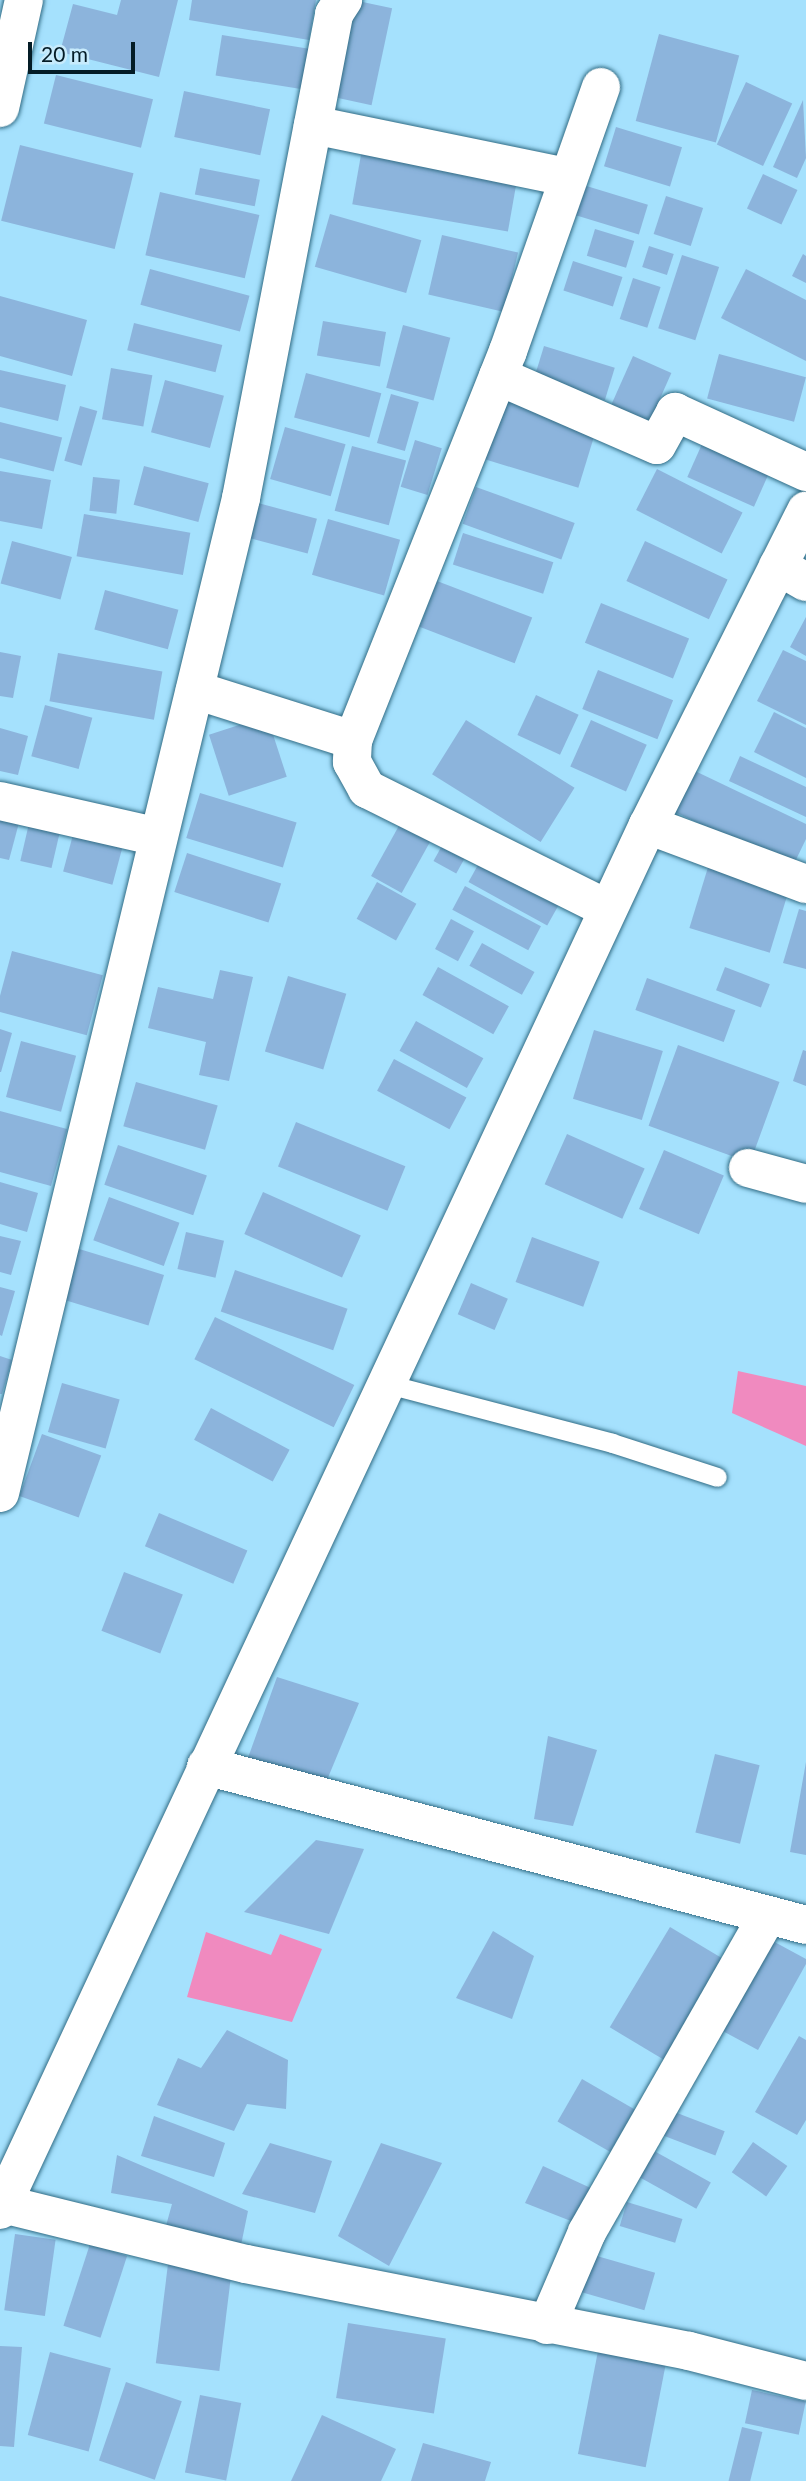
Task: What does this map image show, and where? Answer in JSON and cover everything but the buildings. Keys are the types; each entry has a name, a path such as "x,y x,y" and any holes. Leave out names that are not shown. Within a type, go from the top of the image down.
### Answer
{"street":[{"path":"0,108 24,0"},
{"path":"0,1493 241,498 334,14 343,0"},
{"path":"601,87 498,376 353,740 352,762 367,789 608,909"},
{"path":"313,125 567,177"},
{"path":"498,376 657,445 676,412 806,472"},
{"path":"806,511 792,574 648,825 384,1383 2,2207 246,2263 547,2325 689,2351 806,2381"},
{"path":"195,690 353,740"},
{"path":"0,801 158,837"},
{"path":"648,825 806,884"},
{"path":"748,1168 806,1184"},
{"path":"206,1766 806,1925"},
{"path":"547,2325 587,2232 767,1916"}],"lane":[{"path":"384,1383 612,1443 718,1477"}],"shaded area":[{"path":"738,1371 806,1386 806,1446 732,1413"},
{"path":"206,1932 271,1955 280,1934 322,1949 292,2022 187,1997"}]}
